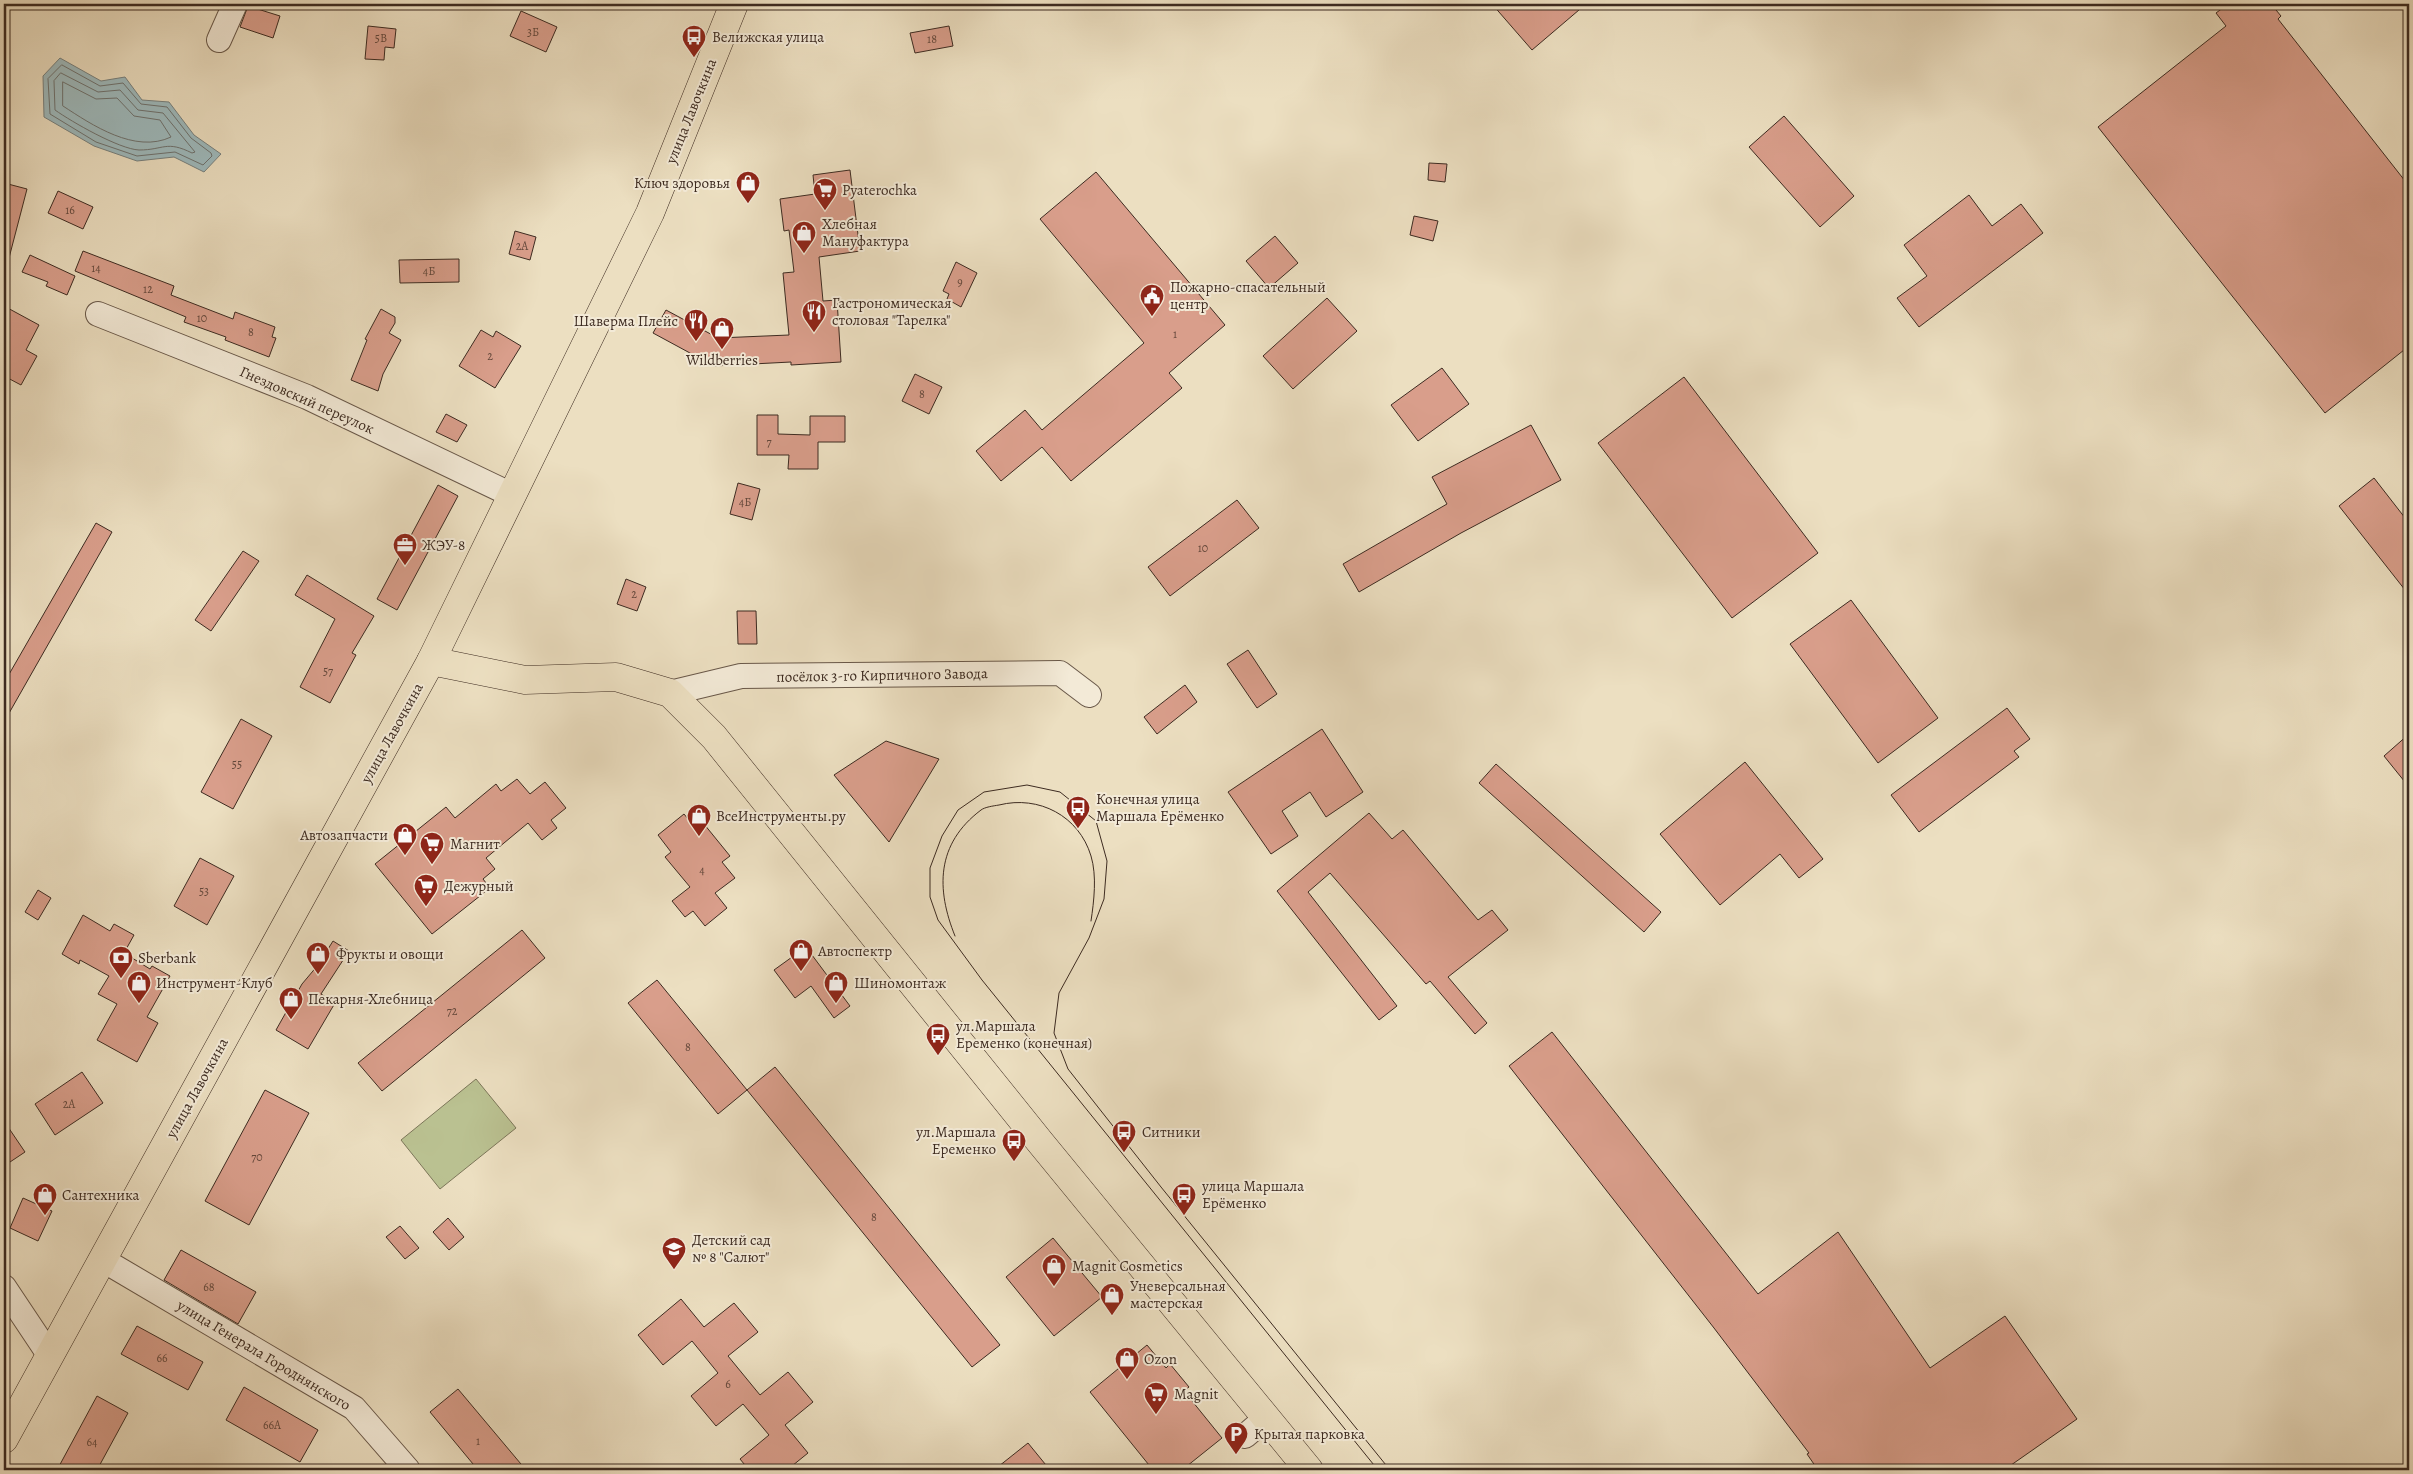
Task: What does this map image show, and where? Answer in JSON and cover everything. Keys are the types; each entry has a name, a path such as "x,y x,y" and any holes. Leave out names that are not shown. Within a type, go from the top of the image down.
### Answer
{"main road":[{"name":"улица Лавочкина","path":"4,1439 431,661 650,213 734,4"},
{"path":"431,661 525,680 616,676 670,693 714,737 1034,1135 1309,1470"}],"street":[{"path":"218,40 235,4"},
{"name":"Гнездовский переулок","path":"98,314 307,397 512,495"},
{"name":"посёлок 3-го Кирпичного Завода","path":"670,693 741,676 1060,673 1089,696"},
{"name":"улица Генерала Городнянского","path":"103,1260 354,1408 408,1470"},
{"path":"4,1287 50,1356"},
{"path":"1245,1436 1266,1418"}],"green space":[{"path":"476,1079 516,1128 440,1189 401,1140"}],"water":[{"path":"60,58 101,81 125,77 142,100 169,102 194,135 221,154 204,172 174,157 137,161 94,146 44,117 43,76"}],"building":[{"path":"1492,4 1586,4 1532,50"},
{"path":"2228,4 2271,4 2281,16 2278,19 2409,186 2409,346 2325,413 2098,127 2226,26 2216,13"},
{"path":"248,6 280,16 273,38 240,27"},
{"path":"521,11 557,27 546,52 510,36"},
{"path":"368,26 396,29 394,48 385,47 384,60 365,59"},
{"path":"949,26 953,46 915,53 910,33"},
{"path":"1784,116 1854,196 1820,227 1749,147"},
{"path":"1429,163 1447,164 1445,182 1428,180"},
{"path":"850,170 860,251 819,257 823,301 837,300 841,362 791,365 791,362 714,366 653,333 666,310 718,338 789,335 783,273 794,272 789,230 784,231 780,199 815,194 813,175"},
{"path":"1096,172 1225,325 1169,373 1182,388 1071,481 1042,447 1001,481 976,451 1025,410 1042,430 1144,343 1040,219"},
{"path":"8,184 27,189 9,258 4,258 4,201"},
{"path":"58,191 93,207 83,229 48,213"},
{"path":"1969,195 1992,226 2021,204 2043,233 1919,327 1897,298 1927,276 1904,245"},
{"path":"1414,216 1438,221 1433,241 1410,235"},
{"path":"515,231 536,237 530,260 509,254"},
{"path":"1275,236 1298,263 1269,288 1246,261"},
{"path":"83,251 174,286 171,295 233,319 235,312 275,327 272,337 276,338 269,357 225,340 226,337 184,322 186,317 75,271"},
{"path":"30,255 75,276 67,295 46,286 48,282 22,272"},
{"path":"459,259 459,282 400,283 399,260"},
{"path":"956,262 977,273 961,307 947,299 949,294 943,291"},
{"path":"1327,298 1357,331 1293,389 1263,356"},
{"path":"4,306 39,325 26,350 37,356 21,385 4,376"},
{"path":"381,309 395,317 395,323 389,333 401,340 383,374 378,391 351,380 367,340 365,339"},
{"path":"481,330 493,337 496,331 521,346 495,388 459,366"},
{"path":"1442,368 1469,404 1418,441 1391,405"},
{"path":"915,374 942,387 929,414 902,401"},
{"path":"1684,377 1818,553 1732,618 1598,443"},
{"path":"446,414 467,425 457,442 436,432"},
{"path":"757,415 778,415 778,434 810,435 810,416 845,416 845,442 818,442 818,469 788,469 789,455 757,455"},
{"path":"1531,425 1561,480 1461,533 1359,592 1343,564 1447,504 1432,477"},
{"path":"2374,478 2409,523 2409,595 2339,506"},
{"path":"738,483 760,489 752,520 730,514"},
{"path":"438,485 458,496 397,610 377,599"},
{"path":"1237,500 1259,528 1170,596 1148,567"},
{"path":"96,523 112,532 4,722 4,683"},
{"path":"243,551 259,561 211,631 195,620"},
{"path":"307,575 374,616 352,653 356,655 330,703 300,687 335,619 295,595"},
{"path":"626,579 646,587 637,611 617,604"},
{"path":"1851,600 1938,718 1878,763 1790,644"},
{"path":"737,611 756,611 757,644 738,644"},
{"path":"1248,650 1277,694 1257,708 1227,664"},
{"path":"1185,685 1197,702 1157,734 1144,717"},
{"path":"2007,708 2030,739 2014,751 2019,757 1919,832 1891,795"},
{"path":"241,719 272,736 233,809 201,792"},
{"path":"1322,729 1363,792 1326,817 1310,792 1282,811 1298,836 1271,854 1228,792"},
{"path":"2409,734 2409,787 2384,756"},
{"path":"886,741 939,759 889,842 834,775"},
{"path":"1745,762 1823,859 1799,878 1780,854 1720,905 1660,834"},
{"path":"1496,764 1661,912 1644,932 1479,783"},
{"path":"517,779 530,794 545,782 566,808 551,820 557,828 542,840 528,823 486,858 495,869 483,879 490,888 432,934 375,864 446,807 455,818 496,784 501,791"},
{"path":"1369,813 1392,839 1403,830 1478,920 1492,910 1508,930 1448,977 1487,1023 1475,1034 1430,981 1426,984 1330,873 1308,892 1397,1006 1379,1020 1277,891"},
{"path":"684,814 697,830 704,824 730,856 722,862 735,878 715,893 727,908 705,926 693,911 685,917 672,901 690,887 665,857 671,852 658,835"},
{"path":"200,858 234,876 207,925 174,906"},
{"path":"38,890 51,898 38,920 25,912"},
{"path":"83,915 110,931 114,924 134,935 124,953 150,969 152,966 170,976 147,1017 158,1023 137,1062 97,1040 117,1004 98,994 109,976 80,960 79,964 62,954"},
{"path":"522,930 545,958 382,1091 358,1063"},
{"path":"333,941 349,951 321,994 335,1003 308,1049 276,1030 302,984 318,965"},
{"name":"Автоспектр","path":"806,947 850,1006 834,1018 811,986 795,998 774,970"},
{"path":"657,980 747,1090 718,1114 628,1003"},
{"path":"1552,1032 1758,1294 1838,1232 1930,1368 2005,1316 2077,1419 2004,1470 1818,1470 1807,1454 1809,1453 1714,1328 1509,1066"},
{"path":"775,1067 1000,1345 972,1367 747,1090"},
{"path":"82,1072 103,1103 55,1135 35,1104"},
{"path":"265,1090 309,1113 249,1225 205,1201"},
{"path":"4,1121 25,1152 4,1166"},
{"path":"23,1198 52,1211 38,1241 10,1228"},
{"path":"448,1218 464,1237 449,1250 433,1232"},
{"path":"400,1226 419,1248 405,1259 386,1237"},
{"name":"Magnit Cosmetics","path":"1053,1238 1102,1297 1054,1336 1006,1277"},
{"path":"181,1250 256,1292 238,1324 164,1280"},
{"path":"681,1299 704,1327 734,1303 758,1332 728,1356 760,1395 788,1372 813,1402 785,1425 808,1453 787,1470 749,1470 740,1459 769,1435 743,1404 716,1426 691,1396 718,1373 692,1341 663,1365 638,1335"},
{"path":"137,1326 203,1362 188,1390 121,1354"},
{"name":"Magnit","path":"1147,1345 1166,1368 1170,1364 1189,1387 1184,1391 1222,1438 1182,1470 1153,1470 1090,1392"},
{"path":"244,1387 318,1430 300,1462 226,1420"},
{"path":"458,1389 526,1470 478,1470 430,1412"},
{"path":"97,1396 128,1413 97,1470 57,1470"},
{"path":"1028,1443 1050,1470 994,1470"}],"tram line":[{"path":"1378,1470 982,980 938,920 930,897 930,868 942,836 958,810 984,792 1027,785 1060,792 1096,821 1107,861 1104,899 1089,938 1059,993 1054,1033 1068,1069 1390,1470"},
{"path":"955,936 945,901 943,884 948,852 955,837 966,823 981,810 1014,803 1029,803 1043,806 1056,812 1077,830 1085,842 1091,856 1094,872 1094,897 1091,921"}],"place":[{"name":"Велижская улица","path":"694,58"},
{"name":"Ключ здоровья","path":"748,204"},
{"name":"Pyaterochka","path":"825,211"},
{"name":"Хлебная Мануфактура","path":"804,254"},
{"name":"Пожарно-спасательный центр","path":"1152,317"},
{"name":"Гастрономическая столовая \"Тарелка\"","path":"814,333"},
{"name":"Шаверма Плейс","path":"696,342"},
{"name":"Wildberries","path":"722,350"},
{"name":"ЖЭУ-8","path":"405,566"},
{"name":"Конечная улица Маршала Ерёменко","path":"1078,829"},
{"name":"ВсеИнструменты.ру","path":"699,837"},
{"name":"Автозапчасти","path":"405,856"},
{"name":"Магнит","path":"432,865"},
{"name":"Дежурный","path":"426,907"},
{"name":"Автоспектр","path":"801,972"},
{"name":"Фрукты и овощи","path":"318,975"},
{"name":"Sberbank","path":"121,979"},
{"name":"Инструмент-Клуб","path":"139,1004"},
{"name":"Шиномонтаж","path":"836,1004"},
{"name":"Пекарня-Хлебница","path":"291,1020"},
{"name":"ул.Маршала Еременко (конечная)","path":"938,1056"},
{"name":"Ситники","path":"1124,1153"},
{"name":"ул.Маршала Еременко","path":"1014,1162"},
{"name":"Сантехника","path":"45,1216"},
{"name":"улица Маршала Ерёменко","path":"1184,1216"},
{"name":"Детский сад № 8 \"Салют\"","path":"674,1270"},
{"name":"Magnit Cosmetics","path":"1054,1287"},
{"name":"Уневерсальная мастерская","path":"1112,1316"},
{"name":"Ozon","path":"1127,1380"},
{"name":"Magnit","path":"1156,1415"},
{"name":"Крытая парковка","path":"1236,1455"}]}
